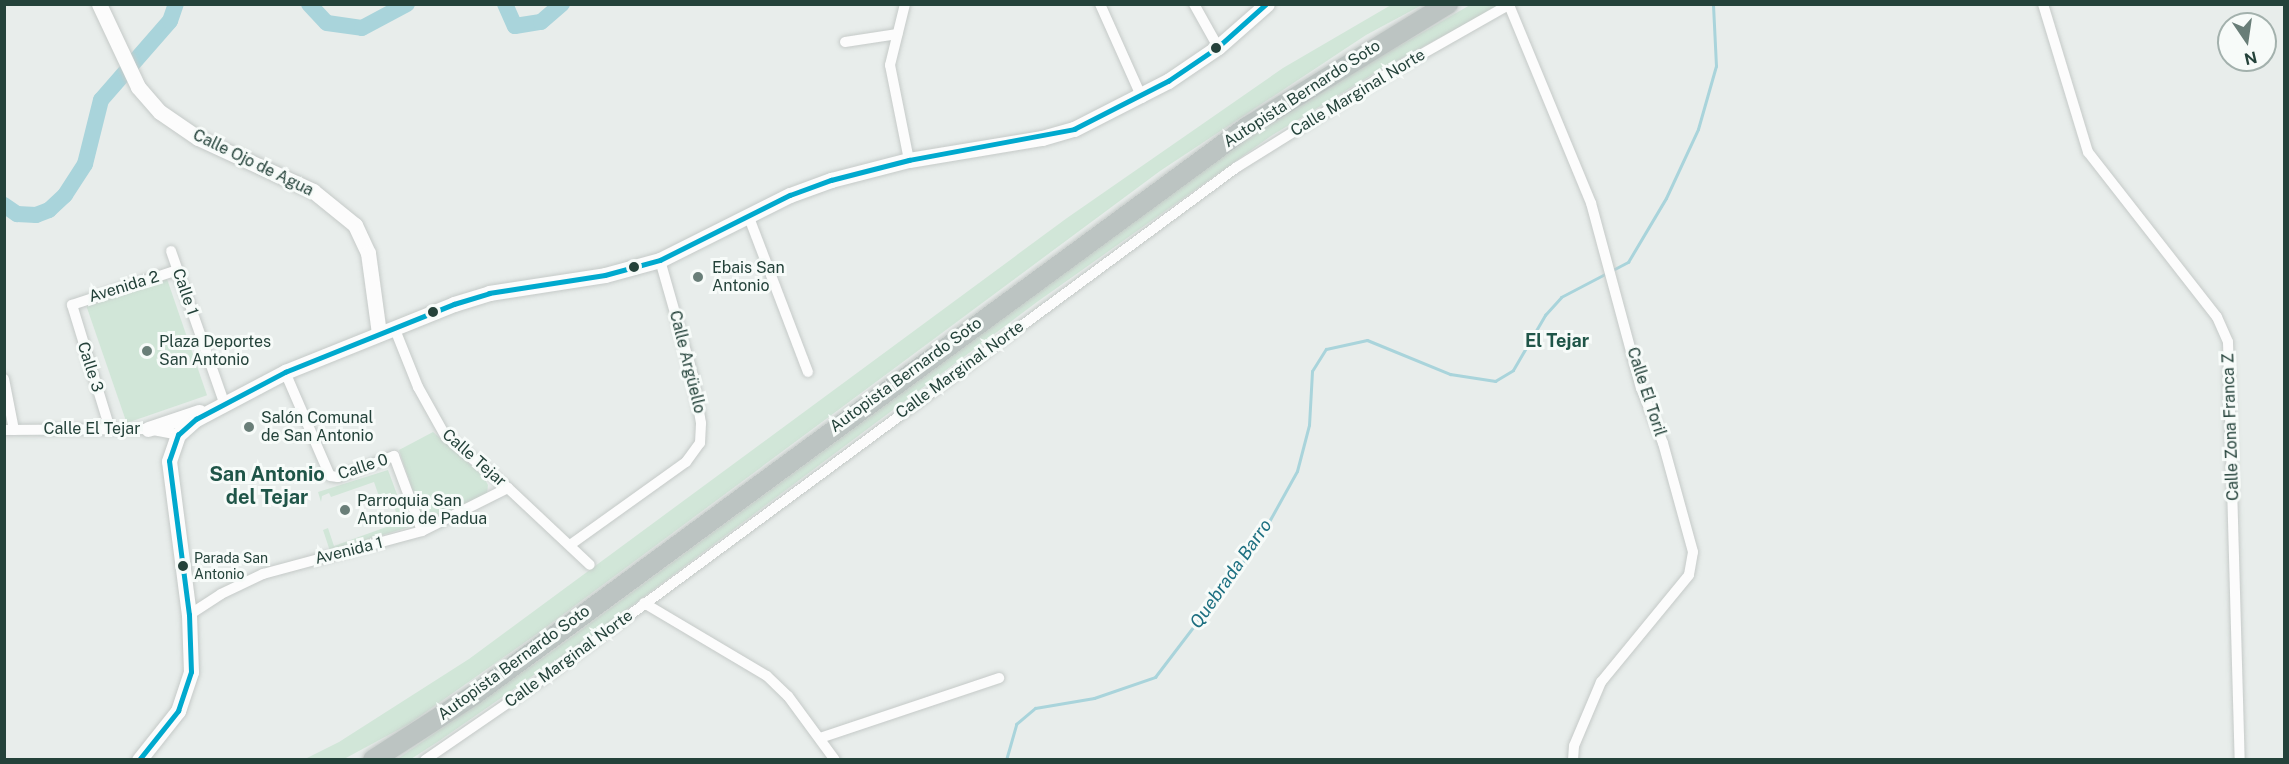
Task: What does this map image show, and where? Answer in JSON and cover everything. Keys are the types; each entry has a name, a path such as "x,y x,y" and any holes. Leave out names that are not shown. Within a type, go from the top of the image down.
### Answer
{"highway":[{"name":"Autopista Bernardo Soto","path":"372,759 474,695 1247,127 1448,4"}],"main road":[{"name":"Calle Ojo de Agua","path":"99,4 120,54 138,87 178,126 301,184 344,213 368,253 379,333"},
{"path":"148,429 218,405 285,372 379,333 489,293 605,275 660,260 748,215 831,180 909,160 1058,135 1142,98 1218,47 1267,4"},
{"path":"139,759 172,721 187,691 191,672 189,615 170,485 171,451 178,435 218,405"}],"street":[{"path":"905,4 890,65 891,82 909,160"},
{"path":"1100,4 1142,98"},
{"path":"1194,4 1218,47"},
{"name":"Calle Zona Franca Z","path":"2043,4 2088,152 2217,317 2228,342 2240,759"},
{"name":"Calle El Toril","path":"1509,5 1591,203 1641,388 1663,442 1693,552 1689,575 1601,682 1574,746 1573,759"},
{"name":"Calle Marginal Norte","path":"425,759 466,734 1237,167 1380,78 1509,5"},
{"path":"845,42 897,34"},
{"path":"748,215 808,372"},
{"name":"Calle 1","path":"171,251 218,405"},
{"name":"Calle Argüello","path":"570,545 686,462 700,443 701,423 693,376 660,260"},
{"name":"Avenida 2","path":"72,305 177,270"},
{"name":"Calle 3","path":"72,305 110,429"},
{"name":"Calle Tejar","path":"394,327 440,430 508,488 590,565"},
{"name":"Calle 0","path":"285,372 330,476 338,477 394,456 422,531"},
{"path":"4,380 9,430"},
{"name":"Calle El Tejar","path":"9,430 148,429 178,435"},
{"name":"Avenida 1","path":"189,615 220,594 263,574 422,531 508,488"},
{"path":"644,603 767,676 788,696 835,759"},
{"path":"820,738 999,678"}],"green space":[{"path":"1391,5 1422,5 1366,35 1160,171 538,633 409,724 344,759 303,760 339,742 469,659 1067,218 1283,68"},
{"path":"1470,5 1501,5 1385,67 1271,136 1037,302 606,625 411,759 396,760 550,653 1235,147 1323,90"},
{"name":"Plaza Deportes San Antonio","path":"167,279 207,395 127,423 87,307"},
{"path":"433,432 483,476 488,485 487,494 431,521 421,515 399,450"},
{"path":"388,470 409,527 330,551 323,530 328,528 334,546 400,522 392,502 382,505 374,482 331,497 329,493 322,496 321,502 318,492"}],"waterway":[{"path":"4,205 17,214 36,215 49,210 65,195 85,164 101,100 170,21 176,4"},
{"path":"309,4 327,23 362,28 407,4"},
{"path":"505,4 515,26 541,22 562,4"},
{"name":"Quebrada Barro","path":"1006,760 1016,724 1035,708 1094,698 1155,677 1257,543 1297,471 1309,425 1312,371 1326,349 1367,340 1450,374 1495,381 1513,370 1545,315 1561,297 1628,262 1666,198 1698,129 1716,66 1713,4"}],"transit line":[{"path":"139,760 178,711 191,672 189,615 169,461 178,435 196,419 285,372 454,304 489,293 605,275 660,260 790,195 831,180 909,160 1074,129 1168,81 1218,47 1266,4"}],"place":[{"name":"Ebais San Antonio","path":"698,277"},
{"name":"Plaza Deportes San Antonio","path":"147,351"},
{"name":"Salón Comunal de San Antonio","path":"249,427"},
{"name":"Parroquia San Antonio de Padua","path":"345,510"},
{"name":"Parada San Antonio","path":"183,566"}],"district":[{"name":"El Tejar","path":"1557,341"},
{"name":"San Antonio del Tejar","path":"267,486"}]}
